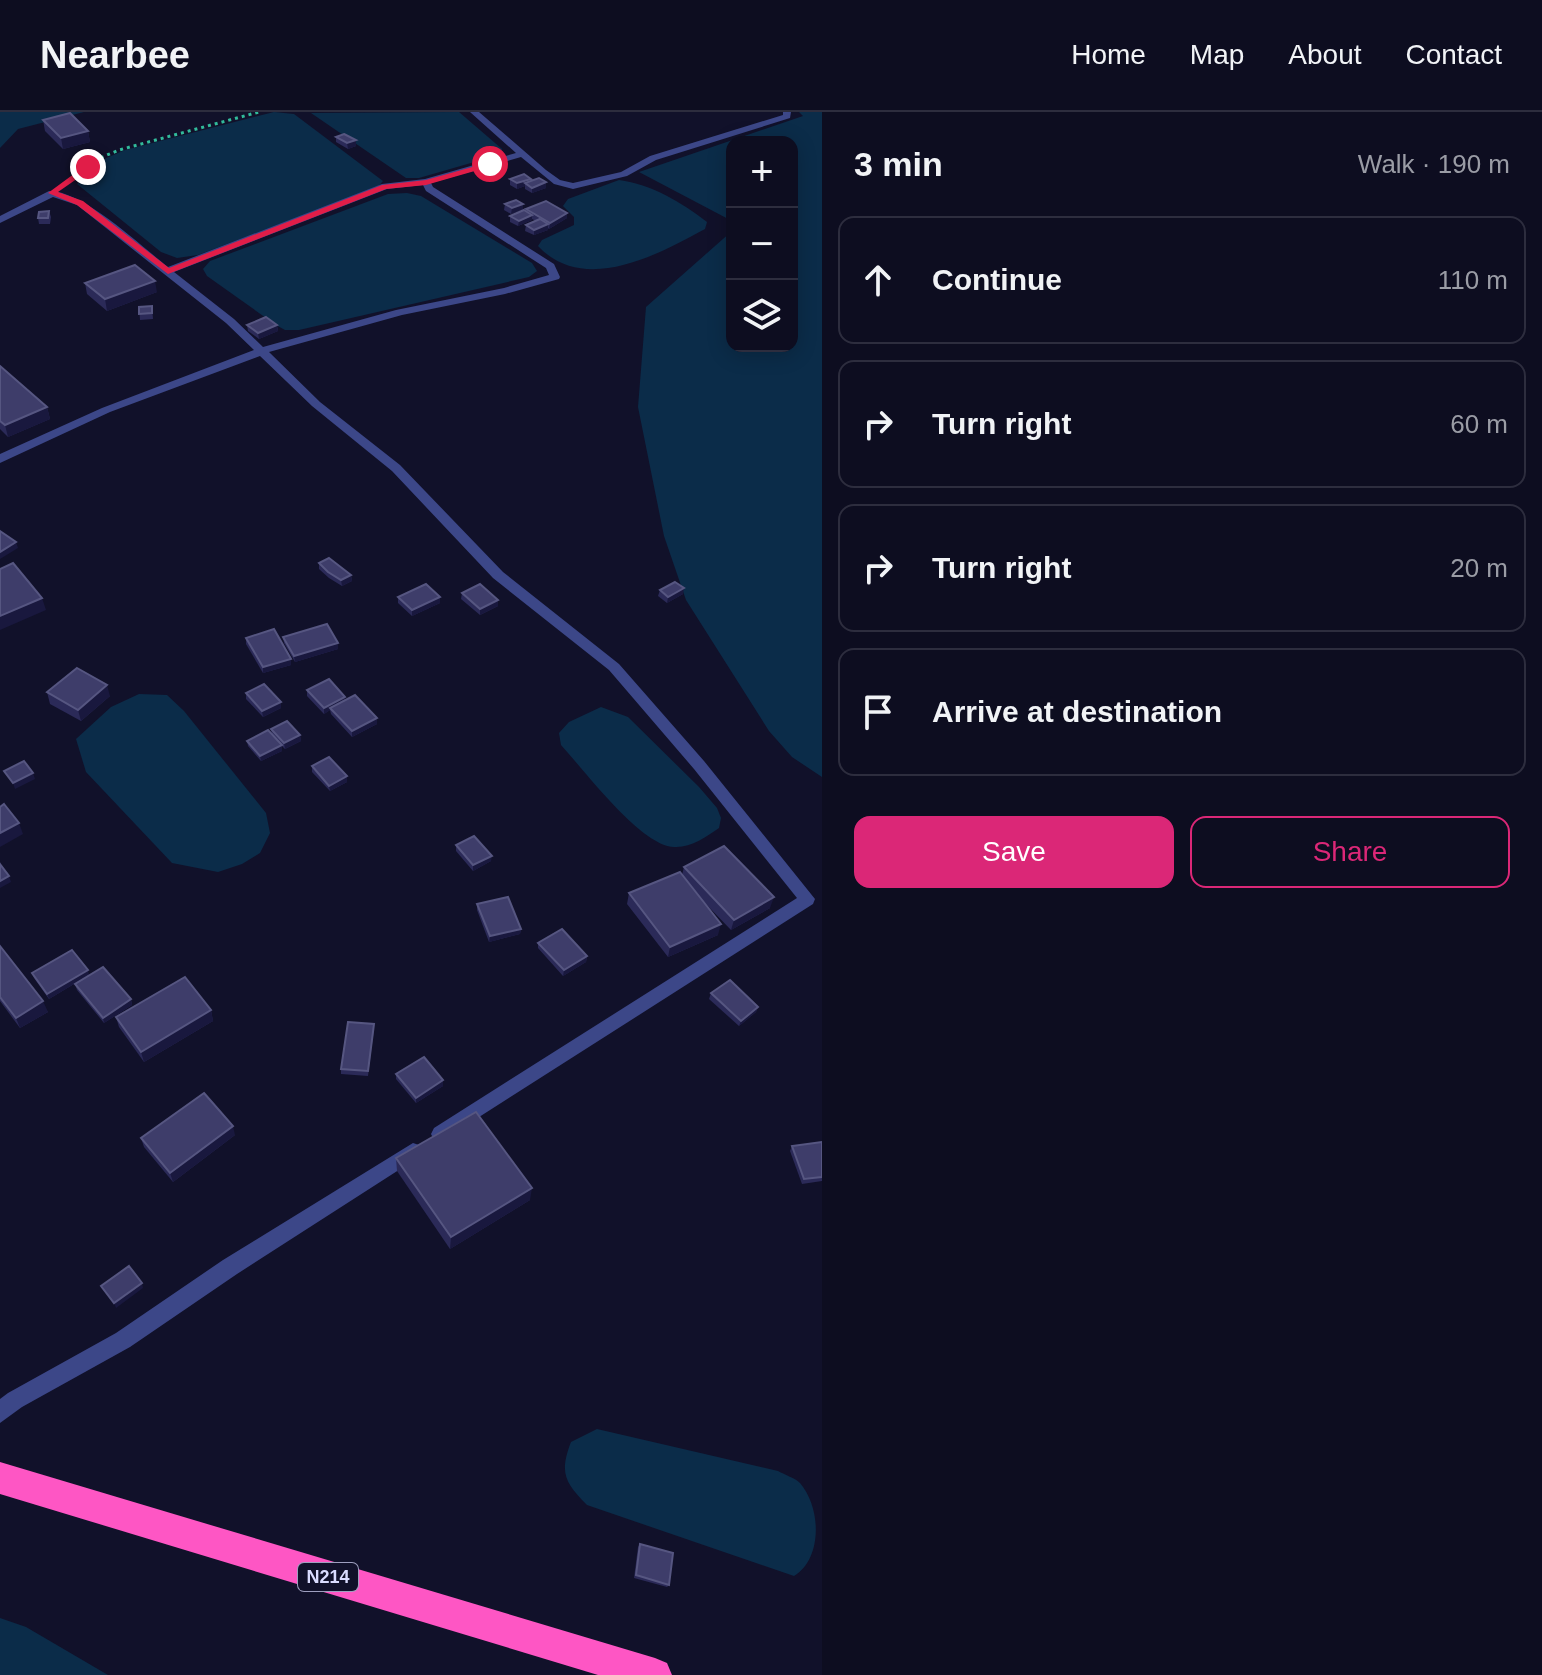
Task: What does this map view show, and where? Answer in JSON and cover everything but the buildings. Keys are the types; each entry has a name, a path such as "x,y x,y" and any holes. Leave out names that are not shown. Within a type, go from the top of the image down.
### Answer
{"highway":[{"name":"N214","path":"0,1478 655,1675"}],"street":[{"path":"474,112 557,182 573,186 624,174 653,158 787,116 787,112"},
{"path":"168,271 385,186 426,182 522,154"},
{"path":"0,459 106,410 262,351 400,312 505,291 555,277 550,266 429,189 426,182"},
{"path":"0,220 52,193 80,203 168,271 262,351 316,404 396,468 498,575 614,667 699,765 807,899 230,1267 123,1340 15,1400 0,1413"}],"path":[{"path":"52,193 100,158 119,150 259,112"}],"water":[{"path":"0,112 84,112 18,129 0,148"},
{"path":"274,112 294,114 383,181 378,187 198,255 177,258 161,252 77,184 104,159 125,150"},
{"path":"459,112 502,149 502,154 419,178 406,178 311,113"},
{"path":"799,112 822,112 822,777 792,757 769,731 686,600 664,536 638,407 646,307 726,236 726,352 798,352 798,136 744,136 803,116"},
{"path":"726,142 726,218 639,172"},
{"path":"619,180 643,185 676,201 707,222 705,229 643,259 598,269 577,268 556,260 538,246 542,240 574,225 574,217 563,206 568,199"},
{"path":"388,194 421,196 532,263 537,271 529,277 299,330 285,330 207,276 203,269 210,261"},
{"path":"139,694 167,695 184,711 266,813 270,833 260,853 242,864 218,872 172,863 86,772 76,739 111,707"},
{"path":"601,707 628,717 699,787 717,808 721,818 719,828 692,844 674,847 646,834 614,805 561,745 559,733 569,722"},
{"path":"597,1429 778,1471 800,1483 815,1519 816,1533 810,1558 794,1576 587,1505 569,1484 565,1462 571,1442"},
{"path":"0,1618 26,1627 108,1675 0,1675"}],"route":[{"path":"88,167 52,193 80,203 168,271 385,186 426,182 490,164"}]}
